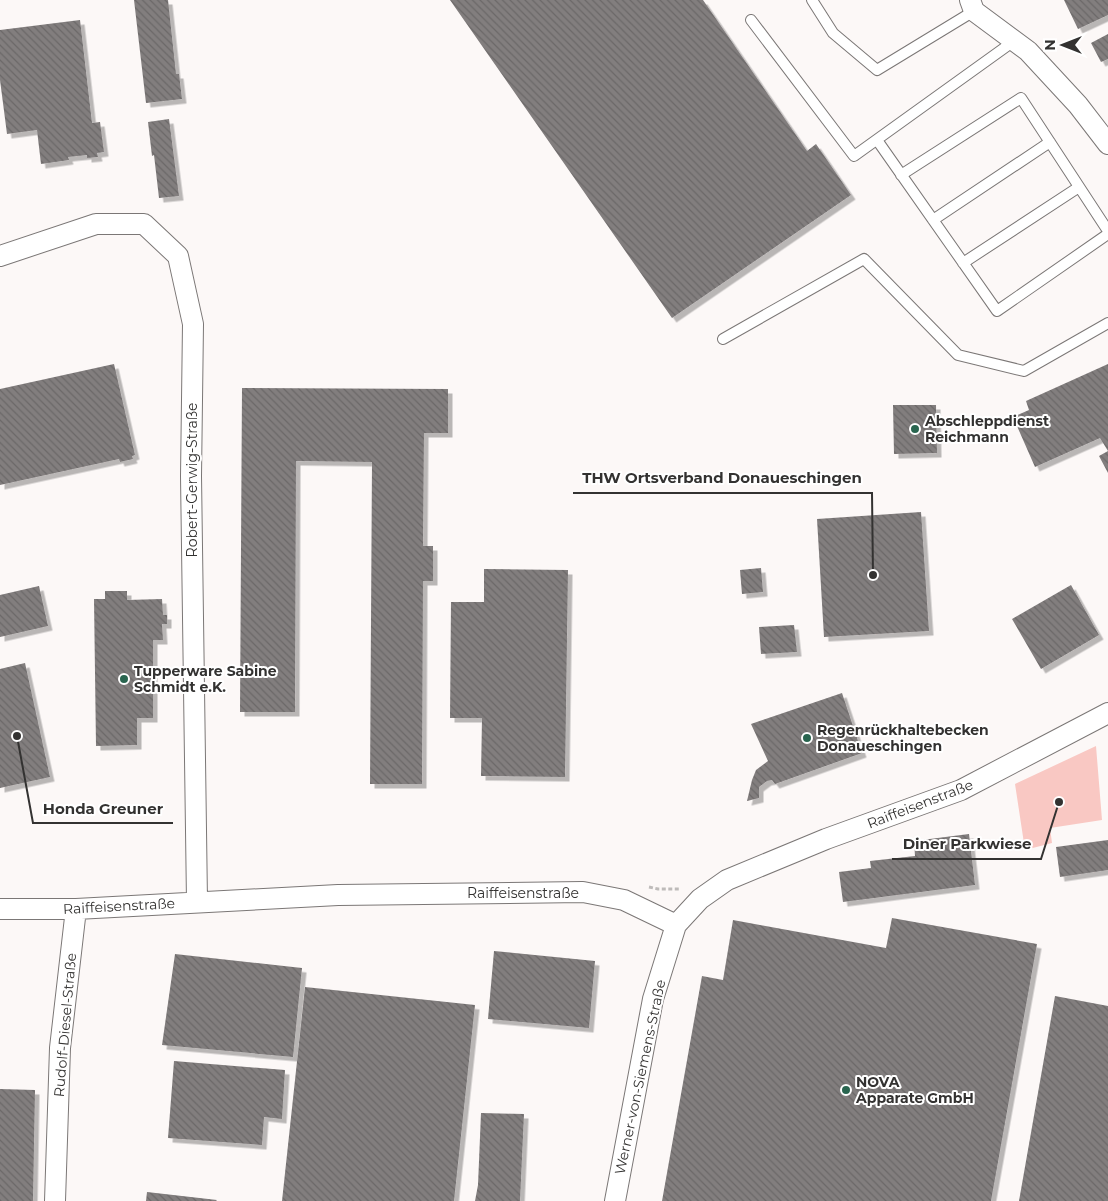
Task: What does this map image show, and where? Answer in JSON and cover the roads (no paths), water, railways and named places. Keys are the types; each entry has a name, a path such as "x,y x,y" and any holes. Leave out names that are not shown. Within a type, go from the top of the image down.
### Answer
{"street":[{"path":"972,5 1028,52 1078,105 1108,144"},
{"name":"Robert-Gerwig-Straße","path":"0,256 96,224 144,224 178,256 192,324 191,476 197,901"},
{"name":"Raiffeisenstraße","path":"0,909 76,909 197,901 338,895 583,892 624,900 676,925 700,899 727,880 826,839 962,790 1108,713"},
{"name":"Rudolf-Diesel-Straße","path":"55,1201 60,1048 76,909"},
{"name":"Werner-von-Siemens-Straße","path":"615,1201 653,999 676,925"}],"lane":[{"path":"812,0 832,33 877,70 972,5"},
{"path":"751,20 854,156 1014,41"},
{"path":"877,140 996,311 1108,232 1021,98 901,174"},
{"path":"933,220 1050,142"},
{"path":"963,263 1080,187"},
{"path":"722,339 864,259 958,355 1024,372 1108,323"}],"place":[{"name":"Abschleppdienst Reichmann","path":"915,429"},
{"name":"THW Ortsverband Donaueschingen","path":"873,575"},
{"name":"Tupperware Sabine Schmidt e.K.","path":"124,679"},
{"name":"Honda Greuner","path":"17,736"},
{"name":"Regenrückhaltebecken Donaueschingen","path":"807,738"},
{"name":"Diner Parkwiese","path":"1059,802"},
{"name":"NOVA Apparate GmbH","path":"846,1090"}]}
